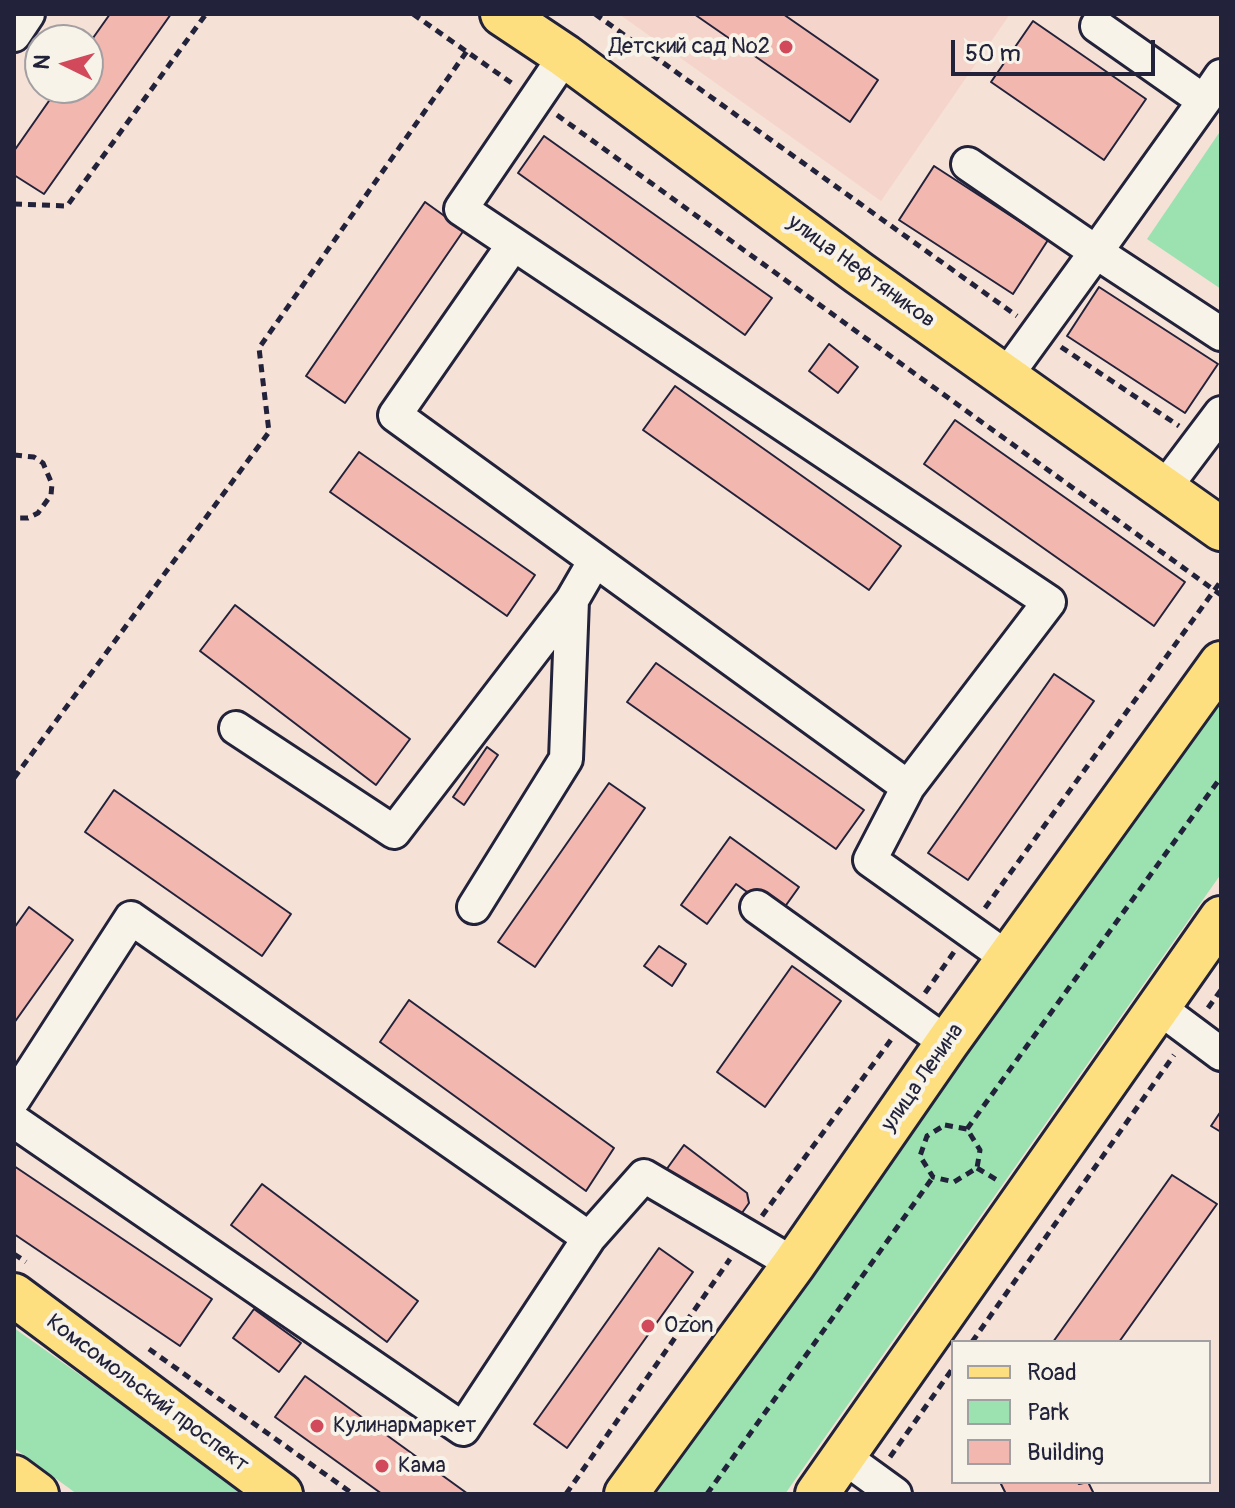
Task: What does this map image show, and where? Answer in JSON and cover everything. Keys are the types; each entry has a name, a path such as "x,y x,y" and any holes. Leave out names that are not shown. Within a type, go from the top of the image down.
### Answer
{"main road":[{"name":"улица Нефтяников","path":"502,14 565,56 846,263 1221,529"},
{"name":"улица Ленина","path":"626,1494 794,1264 947,1043 1221,663"},
{"path":"955,1340 1158,1007 1221,918"},
{"name":"Комсомольский проспект","path":"20,1279 281,1494"},
{"path":"817,1494 871,1477 951,1346"},
{"path":"14,1477 37,1494"}],"lane":[{"path":"14,35 28,14"},
{"path":"1006,376 1212,89 1097,26"},
{"path":"565,56 461,209 1049,602 908,787 870,860 1009,959"},
{"path":"968,164 1221,334"},
{"path":"513,245 395,415 908,787"},
{"path":"1163,490 1221,413"},
{"path":"236,728 394,832 572,600 594,562"},
{"path":"474,907 566,759 572,600"},
{"path":"757,907 947,1043"},
{"path":"14,1099 131,918 589,1238"},
{"path":"1158,1007 1221,1054"},
{"path":"14,1121 463,1429 589,1238 644,1176 794,1264"}],"path":[{"path":"14,204 67,206 206,14"},
{"path":"413,14 1221,595"},
{"path":"595,14 1037,330 1200,440"},
{"path":"14,778 269,432 259,348 467,51"},
{"path":"14,455 34,457 43,463 52,484 51,495 38,513 28,518 14,518"},
{"path":"967,1129 1221,777"},
{"path":"973,1340 1221,990"},
{"path":"945,1125 967,1129 980,1150 977,1168 954,1182 933,1177 920,1156 927,1136 945,1125"},
{"path":"707,1494 933,1177"},
{"path":"14,1254 20,1279"},
{"path":"140,1343 353,1494"},
{"path":"871,1477 951,1371"}],"shaded area":[{"path":"619,14 1010,14 881,201"}],"green space":[{"path":"1221,130 1221,289 1147,239"},
{"path":"1221,691 1221,874 785,1494 656,1494"},
{"path":"14,1328 248,1494 77,1494 14,1448"}],"building":[{"path":"110,14 171,14 44,194 14,175 14,151 47,104 104,104 103,24"},
{"name":"Детский сад №2","path":"694,14 783,14 878,80 850,122"},
{"path":"1033,21 1146,99 1104,160 991,82"},
{"path":"544,136 772,298 745,335 518,173"},
{"path":"934,166 1048,240 1013,294 899,220"},
{"path":"425,202 464,230 345,403 306,376"},
{"path":"1099,287 1218,364 1185,413 1067,336"},
{"path":"829,344 858,367 838,393 809,371"},
{"path":"675,386 901,546 869,590 643,430"},
{"path":"955,420 1185,582 1154,626 924,464"},
{"path":"359,452 535,575 507,616 330,492"},
{"path":"235,605 410,739 376,785 200,651"},
{"path":"656,663 864,810 836,849 627,702"},
{"path":"1054,674 1094,701 968,880 928,853"},
{"path":"487,747 498,755 464,805 453,797"},
{"path":"609,783 645,808 535,967 498,942"},
{"path":"114,790 291,914 262,956 85,832"},
{"path":"730,837 799,887 779,915 736,884 707,924 681,905"},
{"path":"29,907 73,940 14,1023 14,928"},
{"path":"659,946 686,964 672,986 644,966"},
{"path":"792,966 841,1001 765,1107 717,1072"},
{"path":"409,1000 614,1148 586,1191 380,1042"},
{"path":"1221,1111 1221,1132 1211,1126"},
{"path":"684,1145 747,1193 749,1203 737,1220 661,1177"},
{"path":"14,1166 212,1299 180,1346 14,1234"},
{"path":"1172,1175 1217,1204 1120,1340 1054,1340"},
{"path":"262,1184 418,1301 387,1342 231,1225"},
{"path":"659,1248 693,1272 567,1448 534,1424"},
{"path":"254,1309 301,1343 279,1372 233,1338"},
{"path":"305,1376 468,1494 382,1494 275,1417"},
{"path":"1001,1484 1089,1484 1094,1494 1006,1494"}],"place":[{"name":"Детский сад №2","path":"786,47"},
{"name":"Ozon","path":"648,1326"},
{"name":"Кулинармаркет","path":"317,1426"},
{"name":"Кама","path":"382,1466"}]}
